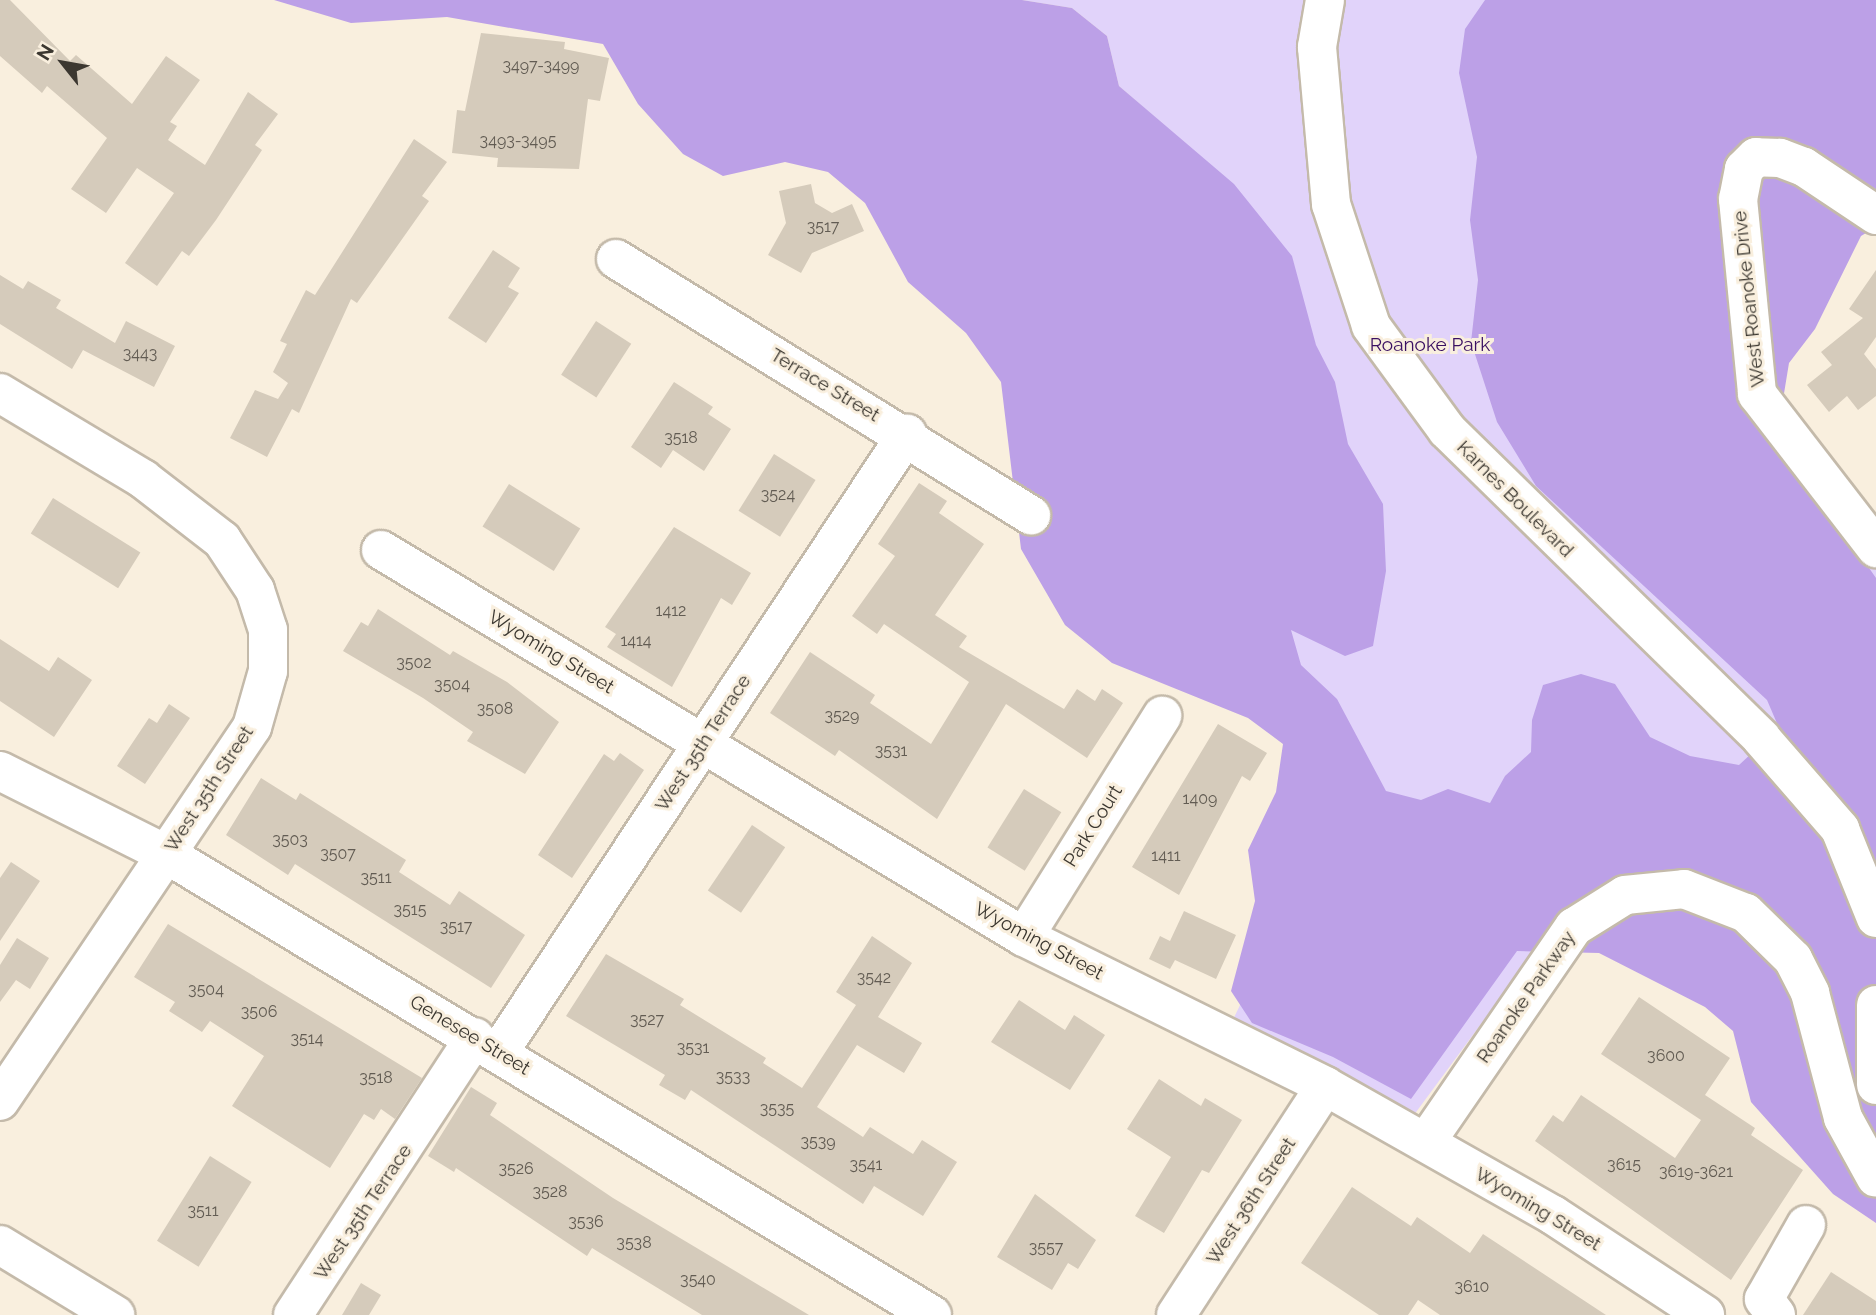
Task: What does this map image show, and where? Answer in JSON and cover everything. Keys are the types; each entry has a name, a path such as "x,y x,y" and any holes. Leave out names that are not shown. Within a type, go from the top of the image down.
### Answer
{"street":[{"name":"Karnes Boulevard","path":"1325,0 1317,47 1331,204 1371,326 1447,430 1761,738 1840,829 1876,918"},
{"name":"West Roanoke Drive","path":"1861,205 1804,167 1756,158 1744,169 1738,199 1757,394 1876,548"},
{"name":"Terrace Street","path":"616,259 907,434 1031,515"},
{"name":"West 35th Street","path":"0,393 142,480 222,540 255,590 268,629 268,671 252,727 0,1101"},
{"name":"West 35th Terrace","path":"293,1315 703,743 907,434"},
{"name":"Wyoming Street","path":"381,550 1024,937 1325,1086 1553,1215 1706,1315"},
{"name":"Park Court","path":"1024,937 1162,716"},
{"name":"Genesee Street","path":"0,771 166,854 932,1315"},
{"name":"Roanoke Parkway","path":"1426,1142 1574,927 1625,895 1684,889 1746,913 1793,959 1810,993 1843,1118 1876,1178"},
{"path":"1876,1004 1876,1085"},
{"name":"West 36th Street","path":"1176,1315 1325,1086"},
{"path":"1776,1315 1764,1299 1805,1225"},
{"path":"0,1245 115,1315"}],"green space":[{"name":"Roanoke Park","path":"1022,0 1876,0 1744,376 1876,563 1876,1125 1836,1090 1565,910 1411,1119 1351,1079 1229,1028 1336,805 1068,342 1188,146 1119,86 1107,36 1072,8"}],"shaded area":[{"name":"Roanoke Park","path":"274,0 1022,0 1072,8 1107,36 1119,86 1234,184 1292,256 1316,345 1335,382 1348,444 1383,504 1386,571 1373,646 1345,656 1291,630 1301,665 1337,699 1386,791 1421,800 1448,789 1490,803 1505,776 1531,752 1532,720 1543,685 1581,674 1615,684 1650,737 1690,756 1739,765 1779,728 1767,700 1536,486 1497,422 1471,342 1478,280 1470,220 1477,157 1459,73 1465,29 1485,0 1876,0 1876,227 1861,236 1815,329 1789,363 1777,436 1876,578 1876,1223 1833,1194 1751,1102 1733,1031 1705,1007 1599,953 1517,951 1411,1099 1333,1057 1252,1023 1231,991 1255,901 1248,850 1276,792 1283,744 1248,718 1112,663 1065,625 1021,549 1001,382 966,333 908,282 865,203 828,172 785,162 723,176 683,154 638,104 603,44 447,17 351,23"}],"building":[{"path":"0,0 10,0 70,61 76,55 132,104 166,56 200,80 170,122 177,126 168,140 205,165 248,92 278,114 255,145 262,150 216,220 189,256 182,251 157,286 125,263 174,193 137,168 106,213 71,189 107,138 47,86 42,93 0,56"},
{"path":"481,33 565,42 564,49 609,58 600,101 588,99 579,169 497,167 498,158 452,153 457,110 465,111"},
{"path":"414,139 447,162 422,196 429,201 357,303 351,299 299,413 292,409 267,457 230,438 255,390 278,399 288,383 273,372 287,344 280,341 306,290 315,295"},
{"path":"811,184 815,203 832,213 852,204 864,231 812,253 801,273 768,255 786,223 779,191"},
{"path":"493,250 520,268 508,287 519,293 486,343 448,318"},
{"path":"1876,270 1876,337 1864,354 1876,369 1876,396 1858,410 1847,396 1829,412 1807,385 1832,365 1821,352 1863,318 1849,309"},
{"path":"0,275 23,289 28,281 61,300 56,308 115,343 126,321 175,346 154,387 83,350 72,369 0,324"},
{"path":"596,321 631,344 596,398 561,375"},
{"path":"674,382 713,407 708,414 731,429 704,471 673,450 661,468 631,447"},
{"path":"774,454 816,480 780,537 738,511"},
{"path":"919,483 947,501 939,513 984,544 935,615 967,636 959,647 1064,709 1077,689 1095,701 1102,689 1123,703 1087,758 1006,704 937,819 839,750 835,756 770,713 810,652 875,695 870,703 931,744 969,682 884,624 877,634 852,616 895,556 878,544"},
{"path":"509,484 580,529 554,571 483,526"},
{"path":"53,498 140,553 118,588 31,534"},
{"path":"674,527 751,573 732,605 721,598 672,687 607,647 616,634 605,627"},
{"path":"378,609 450,655 453,651 507,682 559,722 525,774 467,741 473,732 423,698 343,651 361,622 368,626"},
{"path":"0,639 49,671 58,657 92,680 54,737 0,701"},
{"path":"169,704 190,718 145,784 117,766 149,718 157,723"},
{"path":"1218,724 1267,753 1250,781 1242,776 1179,895 1132,867"},
{"path":"620,753 644,770 572,878 538,855 604,754 614,761"},
{"path":"261,778 296,800 300,793 406,860 399,872 450,905 459,891 525,935 491,988 295,864 288,875 226,835"},
{"path":"1024,789 1061,812 1025,871 987,848"},
{"path":"752,825 785,847 741,913 708,890"},
{"path":"11,862 40,881 0,941 0,878"},
{"path":"1184,911 1236,935 1216,979 1175,960 1170,969 1149,959 1160,936 1170,941"},
{"path":"168,924 422,1078 395,1119 381,1109 374,1120 364,1114 330,1168 232,1106 264,1056 210,1021 202,1032 169,1011 175,1002 134,977"},
{"path":"872,936 912,963 878,1017 922,1043 904,1073 857,1045 817,1107 863,1137 870,1127 913,1154 922,1140 957,1162 923,1216 874,1186 863,1204 691,1090 685,1100 659,1085 665,1075 566,1016 606,954 684,999 680,1005 766,1058 763,1063 802,1088 856,1005 836,992"},
{"path":"17,938 49,958 30,989 16,980 0,1002 0,965"},
{"path":"1639,997 1730,1058 1705,1095 1755,1128 1751,1135 1803,1170 1731,1280 1535,1141 1553,1115 1563,1122 1581,1095 1675,1158 1701,1120 1601,1054"},
{"path":"1019,1000 1065,1030 1074,1015 1105,1035 1070,1090 991,1042"},
{"path":"1159,1079 1201,1106 1205,1098 1242,1120 1209,1173 1202,1170 1164,1233 1135,1216 1171,1157 1127,1129"},
{"path":"471,1087 497,1103 490,1115 613,1198 809,1315 702,1315 592,1248 587,1256 456,1168 454,1172 428,1156"},
{"path":"210,1156 252,1182 199,1267 157,1241"},
{"path":"1352,1187 1411,1226 1417,1217 1470,1253 1483,1234 1606,1315 1440,1315 1418,1300 1408,1315 1379,1315 1301,1263"},
{"path":"1035,1194 1096,1240 1078,1269 1068,1263 1052,1290 997,1257"},
{"path":"1831,1272 1876,1301 1876,1315 1803,1315"},
{"path":"361,1283 381,1295 369,1315 342,1315"}]}
